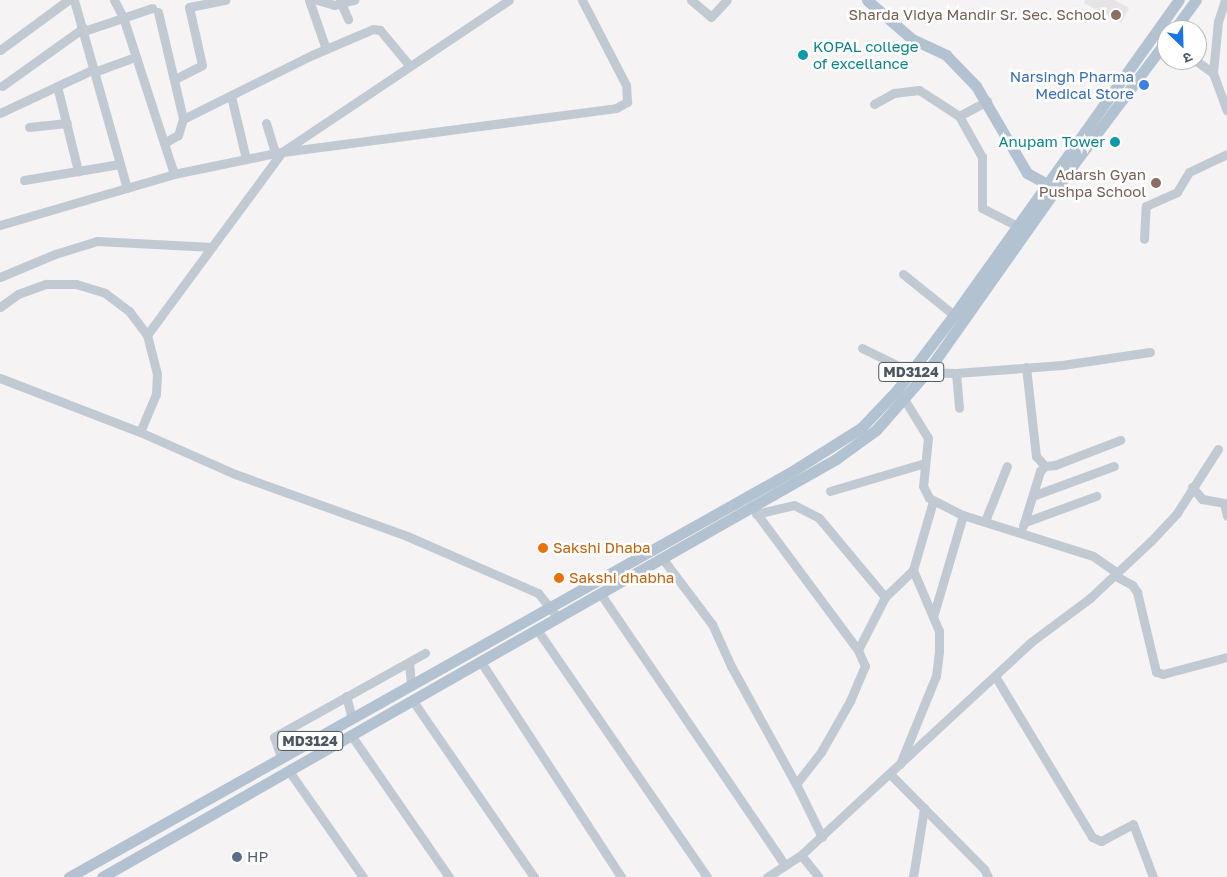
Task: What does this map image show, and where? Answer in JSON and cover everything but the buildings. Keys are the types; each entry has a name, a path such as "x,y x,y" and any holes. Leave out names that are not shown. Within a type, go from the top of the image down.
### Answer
{"main road":[{"path":"867,0 912,39 946,55 987,101 1027,173 1045,183"},
{"name":"MD3124","path":"69,877 636,559 861,428 911,372 954,315 1045,183 1179,0"},
{"path":"1181,20 1196,0"},
{"path":"558,618 662,558 754,510 836,459 876,430 928,372 1073,165 1157,54 1145,45"},
{"path":"1127,70 1139,78"},
{"name":"MD3124","path":"102,877 558,618"},
{"path":"366,709 374,722"}],"street":[{"path":"0,50 68,0"},
{"path":"74,0 127,188"},
{"path":"114,0 123,18 174,174"},
{"path":"175,80 202,66 189,7 225,0"},
{"path":"309,0 326,49"},
{"path":"317,0 324,4 354,0"},
{"path":"147,335 212,247 278,152 509,0"},
{"path":"0,225 174,174 278,152 622,106 628,102 626,85 582,0"},
{"path":"691,0 711,17 727,0"},
{"path":"1226,0 1218,21 1213,73 1227,111"},
{"path":"341,2 348,19"},
{"path":"2,86 83,30 155,10 175,80 183,119 178,135 164,143"},
{"path":"183,119 326,49 377,28 409,65"},
{"path":"0,113 94,70 135,57"},
{"path":"1207,69 1213,73"},
{"path":"56,86 67,122 78,171"},
{"path":"874,104 894,93 918,90 959,116 982,157 982,208 1017,226"},
{"path":"231,96 246,159"},
{"path":"959,116 987,101"},
{"path":"29,127 67,122"},
{"path":"266,123 278,152"},
{"path":"1144,239 1146,206 1177,192 1189,172 1227,154"},
{"path":"24,180 120,164"},
{"path":"0,277 55,254 96,241 212,247"},
{"path":"903,274 954,315"},
{"path":"0,307 18,294 46,284 76,284 113,299 129,311 147,335 155,361 156,394 140,432"},
{"path":"862,348 911,372 956,373 1026,367 1150,352"},
{"path":"1026,367 1036,456 1045,466"},
{"path":"956,373 958,408"},
{"path":"0,378 140,432 235,474 407,536 538,593 551,606 558,618"},
{"path":"904,399 928,438 923,486 933,501 963,515 1023,527 1093,556 1132,585 1138,592 1156,672 1164,674 1227,657"},
{"path":"1023,527 1035,495 1040,471 1045,466 1055,465 1120,440"},
{"path":"769,876 802,855 899,768 1031,642 1090,598 1177,513 1218,449"},
{"path":"830,490 925,463"},
{"path":"984,520 1007,466"},
{"path":"1035,495 1114,466"},
{"path":"1192,487 1202,499 1224,503 1227,516"},
{"path":"1023,527 1096,496"},
{"path":"858,650 885,597 913,570 933,501"},
{"path":"796,784 821,752 850,701 865,666 858,650 754,510 794,505 819,518 885,597"},
{"path":"933,617 963,515"},
{"path":"662,558 712,624 731,666 796,784 822,837"},
{"path":"899,768 936,676 939,631 913,570"},
{"path":"600,594 785,865"},
{"path":"538,631 707,877"},
{"path":"281,757 274,737 425,653"},
{"path":"409,662 411,684"},
{"path":"481,662 621,877"},
{"path":"995,676 1092,837 1101,841 1133,824 1153,877"},
{"path":"346,696 352,718"},
{"path":"414,701 534,877"},
{"path":"351,736 449,877"},
{"path":"289,771 362,877"},
{"path":"891,775 984,869 988,877"},
{"path":"913,877 924,808"},
{"path":"802,855 819,877"}],"shaded area":[{"name":"Sharda Vidya Mandir Sr. Sec. School","path":"1085,0 1114,0 1129,8 1121,23 1084,3"}],"place":[{"name":"Sharda Vidya Mandir Sr. Sec. School","path":"1116,15"},
{"name":"KOPAL college of excellance","path":"803,55"},
{"name":"Narsingh Pharma Medical Store","path":"1144,85"},
{"name":"Anupam Tower","path":"1115,142"},
{"name":"Adarsh Gyan Pushpa School","path":"1156,183"},
{"name":"Sakshi Dhaba","path":"543,548"},
{"name":"Sakshi dhabha","path":"559,578"},
{"name":"HP","path":"237,857"}]}
